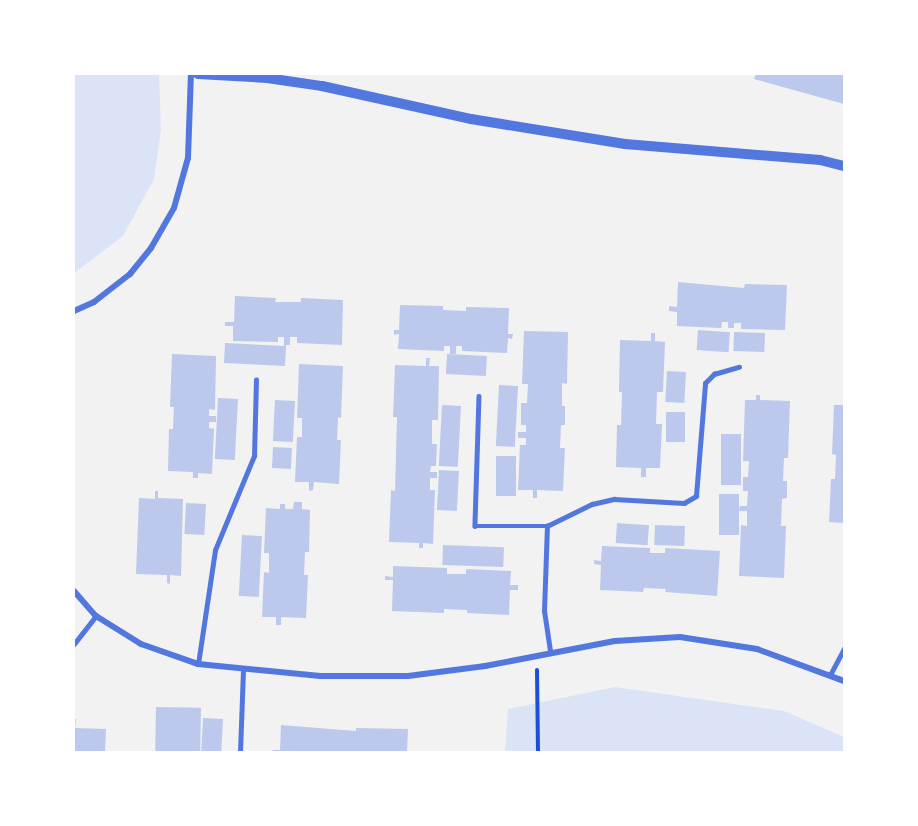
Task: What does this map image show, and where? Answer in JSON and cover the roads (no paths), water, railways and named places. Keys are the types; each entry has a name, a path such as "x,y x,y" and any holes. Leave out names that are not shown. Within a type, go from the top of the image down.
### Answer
{"street":[{"path":"74,311 94,302 130,274 151,248 174,208 188,158 191,74"},
{"path":"198,74 267,78 322,86 471,119 625,144 820,160 844,166"},
{"path":"74,591 96,616 141,644 198,664 320,676 408,676 485,666 550,651 615,640 680,637 757,649 844,681"}],"lane":[{"path":"479,396 475,526 546,526 592,504 614,500 684,503 696,496 705,383 714,374 739,367"},
{"path":"198,664 215,550 254,456 256,380"},
{"path":"546,526 544,611 550,651"},
{"path":"74,644 96,616"},
{"path":"830,675 844,649"},
{"path":"240,753 243,669"}]}
